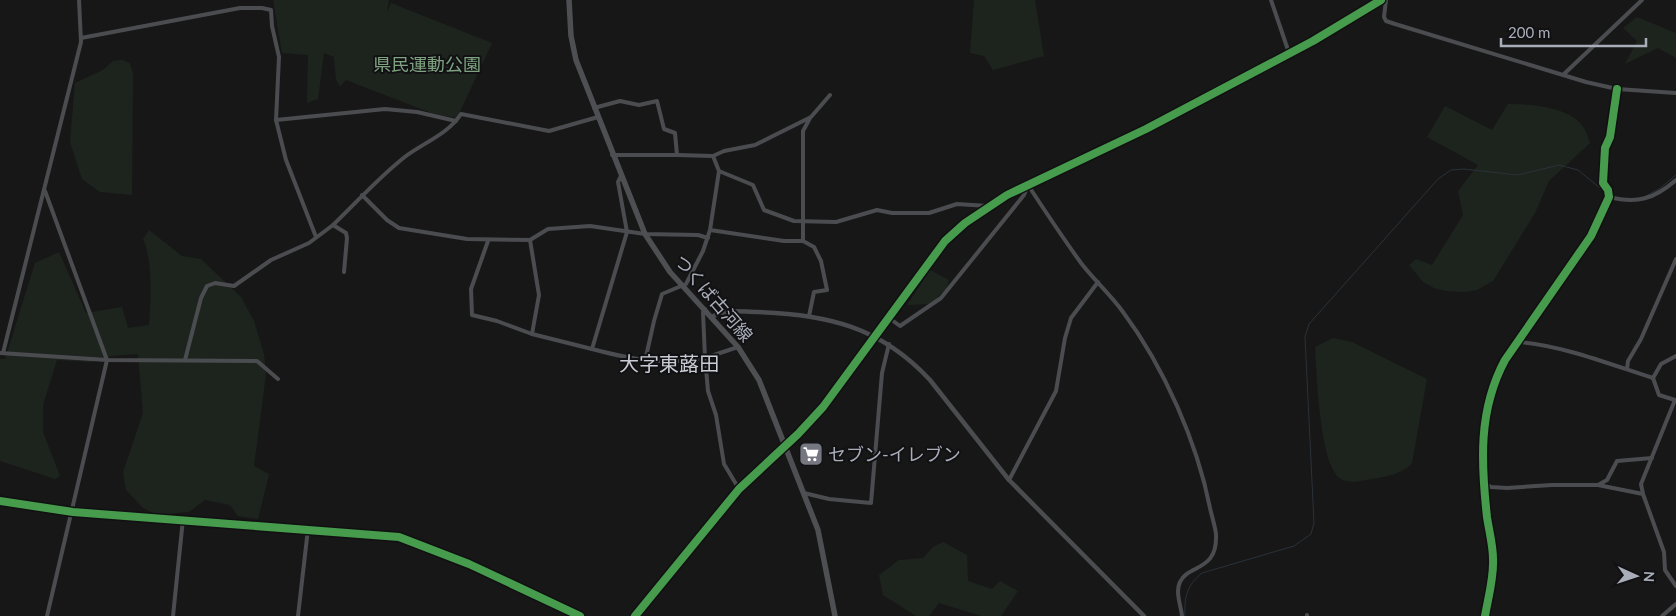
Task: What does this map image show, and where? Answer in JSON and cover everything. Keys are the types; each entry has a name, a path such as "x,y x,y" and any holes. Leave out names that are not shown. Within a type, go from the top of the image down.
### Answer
{"main road":[{"name":"つくば古河線","path":"569,0 576,60 612,155 645,234 670,272 738,347 759,380 786,446 822,544 835,616"}],"street":[{"path":"79,0 81,38 45,191 2,353 107,360 257,361 278,379"},
{"path":"1271,0 1289,53"},
{"path":"635,616 739,489 786,446 822,407 876,337 945,241 988,206 1028,185 1129,138 1289,53 1380,0"},
{"path":"1386,0 1384,17 1386,21 1617,89 1676,93"},
{"path":"1564,74 1642,0"},
{"path":"81,38 240,8 271,10 279,56 276,120 286,160 316,237"},
{"path":"1485,616 1493,557 1484,483 1484,429 1488,398 1493,382 1505,360 1590,236 1608,197 1608,190 1603,183 1605,148 1610,137 1617,89"},
{"path":"803,241 803,131 811,117 830,95"},
{"path":"594,108 620,101 639,105 657,101 664,129 675,133 676,155"},
{"path":"276,120 385,109 417,112 456,121"},
{"path":"185,360 205,288 215,283 234,286 271,260 300,248 333,225 362,195 406,156 435,138 456,121 461,114 549,131 598,117"},
{"path":"612,155 713,156 724,151 754,144 811,117"},
{"path":"645,360 662,294 686,284 708,238 719,171 713,156"},
{"path":"719,171 753,185 764,210 773,215 803,222 836,222 878,210 892,213 930,212 957,204 988,206"},
{"path":"592,349 627,232 618,182 621,176"},
{"path":"1608,197 1624,201 1646,198 1662,192 1676,180"},
{"path":"1028,185 1082,264 1123,312 1151,354 1204,475 1216,535 1215,545 1208,562 1187,574 1180,582 1178,590 1182,616"},
{"path":"888,318 900,326 928,309 941,298 1024,195 1028,185"},
{"path":"45,191 107,360 73,512 47,616"},
{"path":"362,195 387,220 399,228 488,241 530,240 548,229 564,226 590,226 645,234 698,235 708,238"},
{"path":"333,225 346,233 344,272"},
{"path":"710,230 784,241 803,241 814,247 821,261 827,290 814,292 809,316"},
{"path":"530,240 539,295 532,334"},
{"path":"488,241 471,288 472,315 497,321 532,334 645,360 673,363 706,358 738,347"},
{"path":"1627,369 1628,361 1641,339 1676,259"},
{"path":"1009,480 1056,390 1064,338 1071,318 1098,282"},
{"path":"705,309 703,312 708,391 716,415 724,464 739,489"},
{"path":"712,317 720,312 809,316 851,326 889,344 930,380 1009,480 1144,616"},
{"path":"1519,342 1533,343 1627,369 1652,378 1659,395 1675,400 1641,484 1664,552 1665,570 1676,586"},
{"path":"804,493 829,499 871,502 882,373 889,344"},
{"path":"1652,378 1661,364 1676,356"},
{"path":"1598,485 1607,480 1617,461 1652,458"},
{"path":"1484,483 1507,488 1552,485 1598,485 1643,494"},
{"path":"0,501 73,512 399,536 469,564 580,616"},
{"path":"173,616 183,520"},
{"path":"298,616 308,529"},
{"path":"1662,616 1676,604"}],"green space":[{"name":"県民運動公園","path":"273,0 389,0 387,12 391,3 492,43 457,118 434,114 346,80 340,86 336,80 334,57 324,53 318,99 307,103 308,55 282,53"},
{"path":"974,0 1035,0 1044,56 993,70 984,56 970,53"},
{"path":"1637,17 1676,33 1676,58 1658,48 1625,64 1637,41 1623,28"},
{"path":"122,60 130,63 133,74 132,195 100,192 82,179 70,142 75,83 103,70 113,61"},
{"path":"1508,104 1538,106 1570,115 1584,128 1590,143 1549,181 1535,213 1493,281 1477,290 1464,292 1434,288 1423,282 1409,265 1416,259 1432,265 1463,215 1458,191 1478,165 1427,137 1445,106 1492,130"},
{"path":"149,230 182,256 201,259 241,297 254,321 264,354 266,374 254,466 269,474 258,519 238,516 230,505 205,500 189,512 156,515 142,507 126,490 123,472 143,413 138,354 112,356 91,362 57,360 43,405 43,432 60,476 55,479 0,461 0,359 5,359 35,263 59,252 86,313 122,307 128,328 149,325 150,269 143,239"},
{"path":"930,270 949,280 947,288 931,304 907,305"},
{"path":"1333,338 1352,342 1427,379 1412,463 1404,470 1388,476 1352,482 1344,481 1334,471 1328,456 1320,418 1315,347"},
{"path":"943,542 967,555 968,581 992,589 1000,581 1018,591 1001,616 981,616 939,603 929,616 916,616 883,595 879,575 899,560 923,558 933,547"}],"waterway":[{"path":"1185,616 1185,603 1188,592 1193,582 1202,573 1294,546 1311,534 1314,523 1305,337 1309,324 1438,179 1451,170 1464,169 1518,175 1559,165 1578,170 1606,193"},
{"path":"1644,197 1659,189 1676,175"}],"cycle path":[{"path":"635,616 739,489 798,434 823,407 945,241 965,223 1007,195 1146,129 1313,41 1381,0"},
{"path":"1485,616 1493,566 1483,477 1484,437 1490,398 1505,360 1591,236 1609,197 1608,190 1603,183 1605,148 1610,137 1617,89"},
{"path":"0,501 73,512 399,537 469,564 580,616"}],"place":[{"name":"セブン-イレブン","path":"811,454"}],"district":[{"name":"大字東蕗田","path":"669,363"}]}
